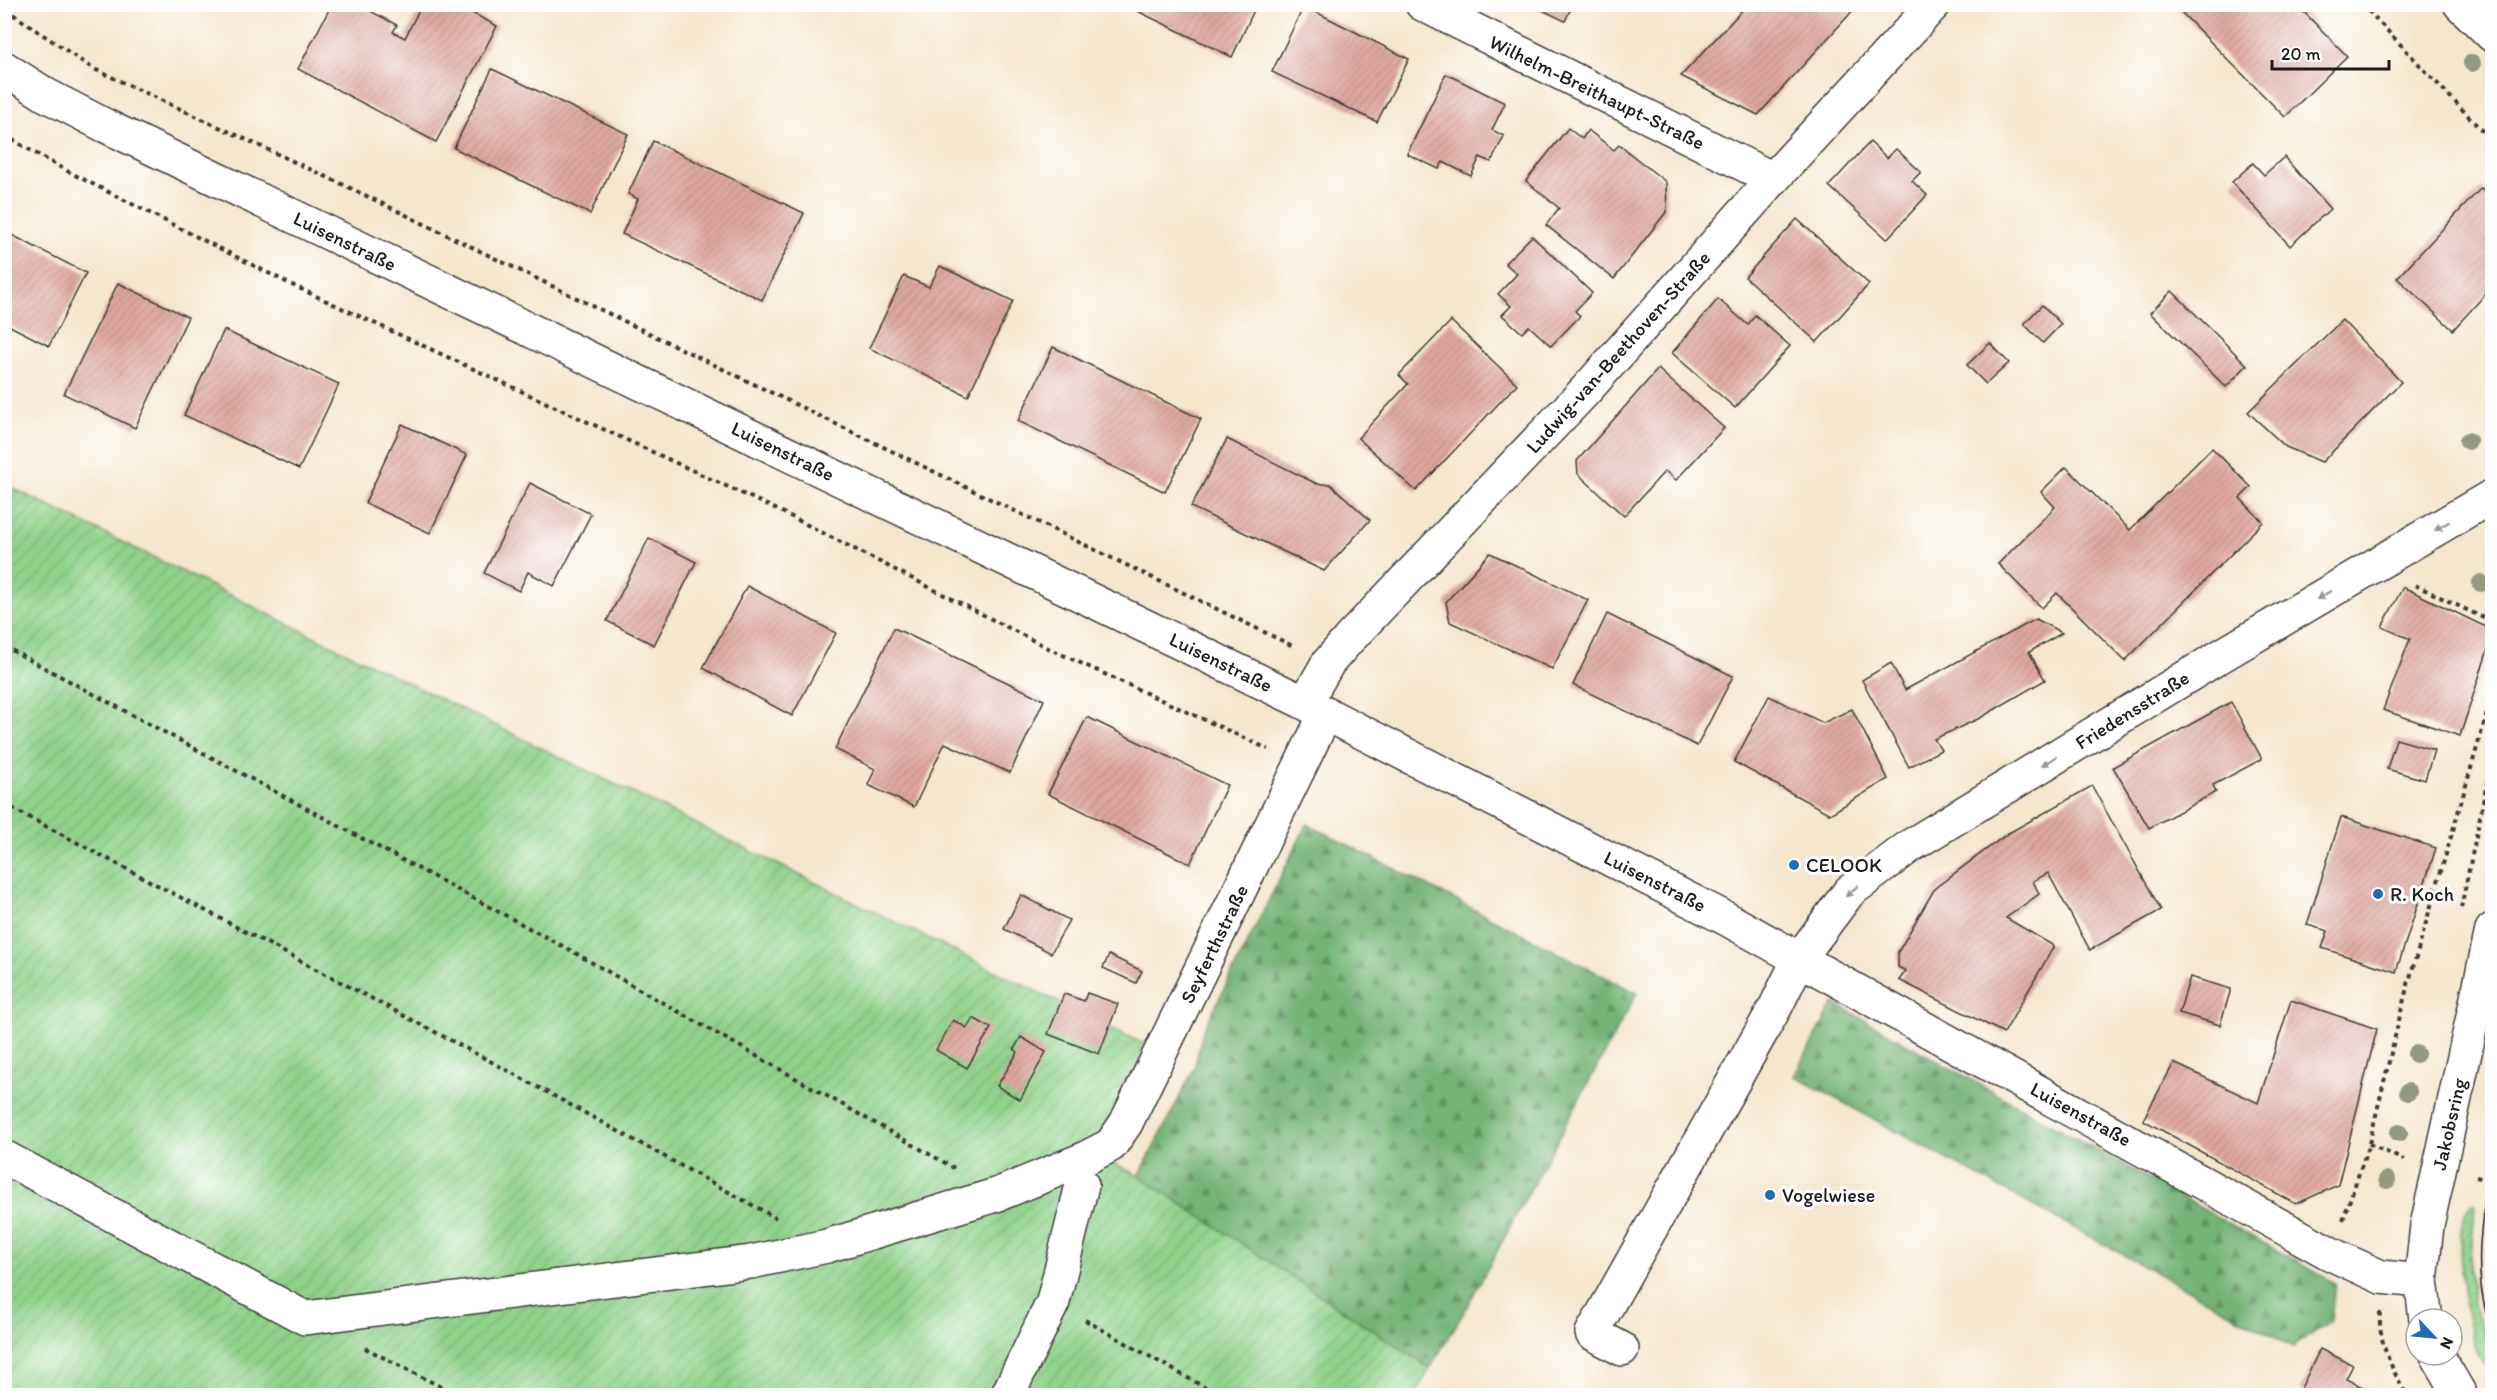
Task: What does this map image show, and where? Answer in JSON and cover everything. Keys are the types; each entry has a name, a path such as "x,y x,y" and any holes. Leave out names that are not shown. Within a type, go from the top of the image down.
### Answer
{"street":[{"name":"Wilhelm-Breithaupt-Straße","path":"1422,4 1773,179"},
{"name":"Ludwig-van-Beethoven-Straße","path":"1316,708 1328,663 1586,390 1773,179 1934,4"},
{"path":"2460,4 2493,35"},
{"name":"Luisenstraße","path":"4,68 46,95 106,126 1316,708 1727,919 2331,1254 2381,1277 2421,1281"},
{"name":"Friedensstraße","path":"1622,1349 1592,1333 1776,1006 1799,959 1849,892 1910,846 2209,663 2493,496"},
{"name":"Seyferthstraße","path":"4,1157 305,1318 751,1262 827,1246 999,1194 1083,1172 1111,1145 1126,1123 1301,765 1316,708"},
{"name":"Jakobsring","path":"2424,1307 2421,1281 2427,1226 2493,930"},
{"path":"1007,1395 1053,1302 1083,1172"},
{"path":"2444,1367 2461,1395"}],"path":[{"path":"2362,4 2493,141"},
{"path":"4,13 14,15 92,68 344,185 1328,663"},
{"path":"4,135 65,170 290,284 782,512 1050,649 1301,765"},
{"path":"2374,566 2493,622"},
{"path":"4,646 568,949 999,1194"},
{"path":"2331,1254 2369,1144 2405,995 2493,696"},
{"path":"4,804 503,1068 827,1246"},
{"path":"1053,1302 1220,1395"},
{"path":"2379,1327 2384,1353 2407,1395"},
{"path":"363,1347 459,1395"}],"green space":[{"path":"4,484 1154,1049 1098,1155 1139,1176 1430,1368 1415,1395 5,1395"},
{"path":"1307,824 1637,993 1463,1314 1430,1368 1139,1176 1194,1069 1203,1031"},
{"path":"1834,1003 2335,1283 2331,1321 2293,1347 1794,1076"},
{"path":"2471,1204 2475,1204 2470,1270 2474,1305 2492,1353 2492,1376 2474,1344 2470,1331 2461,1272 2461,1231 2465,1215"}],"building":[{"path":"332,4 357,4 397,25 393,32 405,38 422,4 455,4 497,26 436,142 298,69"},
{"path":"1123,4 1257,4 1232,57"},
{"path":"1530,4 1573,4 1565,21"},
{"path":"1748,4 1859,4 1758,115 1681,76"},
{"path":"2173,4 2296,4 2347,56 2285,117"},
{"path":"1304,6 1409,59 1377,122 1272,72"},
{"path":"492,69 628,134 590,214 454,148"},
{"path":"1446,74 1505,103 1492,130 1504,136 1491,162 1480,157 1471,176 1443,162 1439,169 1407,154"},
{"path":"1568,128 1582,139 1588,130 1614,150 1619,145 1666,182 1667,211 1614,279 1546,225 1559,208 1526,181"},
{"path":"653,141 804,213 762,300 622,234 638,199 628,194"},
{"path":"1870,142 1887,158 1896,149 1921,172 1912,181 1927,195 1887,239 1829,186"},
{"path":"2284,157 2330,209 2290,246 2232,182 2253,163 2264,175"},
{"path":"2481,188 2492,198 2492,287 2453,330 2397,278"},
{"path":"1797,219 1869,284 1817,342 1745,277"},
{"path":"4,231 86,273 49,346 4,323"},
{"path":"1532,236 1592,293 1575,311 1580,316 1551,346 1529,326 1522,333 1502,315 1511,306 1498,294 1517,274 1505,263"},
{"path":"940,266 1013,301 968,396 869,348 904,276 929,287"},
{"path":"118,283 188,317 135,428 64,394"},
{"path":"2172,291 2247,365 2226,387 2150,313"},
{"path":"1718,299 1748,325 1755,315 1790,346 1735,408 1672,353"},
{"path":"2042,305 2061,324 2043,343 2024,324"},
{"path":"2342,320 2401,382 2322,462 2286,447 2248,412"},
{"path":"1451,321 1517,384 1416,491 1358,438 1408,384 1399,375"},
{"path":"224,330 339,384 299,469 184,415"},
{"path":"1990,343 2009,363 1986,384 1967,365"},
{"path":"1053,347 1201,419 1165,492 1018,421"},
{"path":"1658,369 1724,428 1676,480 1665,471 1624,516 1578,474 1577,461"},
{"path":"402,424 467,455 430,533 365,503"},
{"path":"1227,439 1317,484 1330,484 1370,520 1324,571 1191,507"},
{"path":"2212,448 2251,487 2240,498 2263,522 2125,661 2057,593 2042,608 1998,564 2055,507 2041,492 2066,467 2130,530"},
{"path":"530,483 591,514 554,586 528,572 519,591 484,573"},
{"path":"649,538 696,562 654,645 607,621"},
{"path":"1490,553 1588,600 1552,669 1450,622 1446,602"},
{"path":"747,586 836,633 792,716 703,668"},
{"path":"2403,587 2492,630 2492,637 2460,736 2383,710 2410,639 2382,627"},
{"path":"1607,614 1733,676 1697,746 1573,685"},
{"path":"2036,619 2062,633 2029,652 2045,680 1980,718 1934,739 1941,750 1909,767 1862,680 1891,663 1905,690"},
{"path":"894,628 1044,700 1010,773 945,743 914,807 868,785 875,769 835,749"},
{"path":"1769,696 1823,723 1852,709 1888,779 1830,814 1734,762"},
{"path":"2231,702 2262,759 2213,785 2216,792 2149,828 2113,767"},
{"path":"1087,717 1227,785 1190,864 1048,794"},
{"path":"2396,739 2434,750 2425,780 2387,769"},
{"path":"2092,786 2161,910 2090,950 2048,873 2033,881 2039,894 2006,918 2054,946 2004,1033 1899,980 1906,971 1898,967 1898,952 1935,888 2007,834"},
{"path":"2341,817 2436,848 2396,972 2322,948 2328,931 2307,925"},
{"path":"1021,895 1069,920 1051,953 1004,929"},
{"path":"1109,955 1142,971 1136,983 1103,968"},
{"path":"2190,977 2231,989 2220,1025 2179,1013"},
{"path":"1087,993 1118,1004 1099,1054 1048,1034 1064,994 1084,1001"},
{"path":"2291,1000 2377,1029 2338,1185 2296,1204 2143,1120 2174,1063 2258,1103"},
{"path":"973,1018 991,1028 967,1068 936,1050 953,1020 967,1028"},
{"path":"1021,1037 1046,1052 1020,1100 997,1086 1018,1052 1014,1049"},
{"path":"2320,1349 2353,1365 2346,1379 2378,1395 2312,1395 2300,1390"}],"tram line":[{"path":"2492,1158 2480,1245 2481,1289 2492,1331"}],"place":[{"name":"CELOOK","path":"1794,865"},
{"name":"R. Koch","path":"2378,894"},
{"name":"Vogelwiese","path":"1770,1195"}]}
